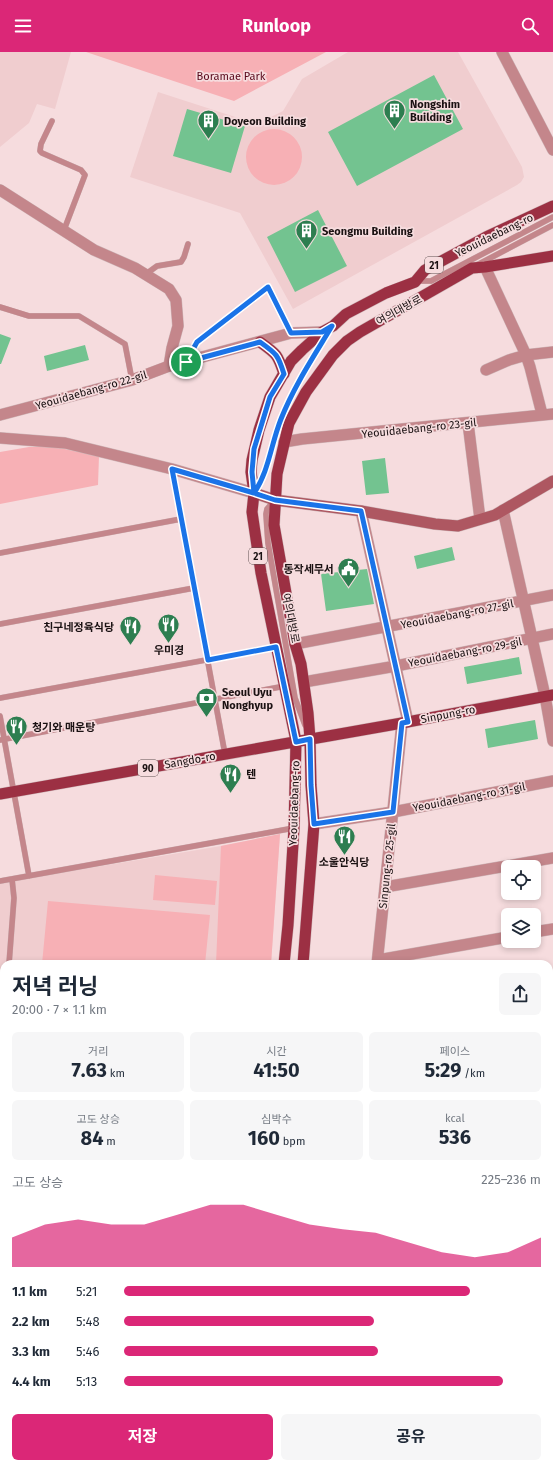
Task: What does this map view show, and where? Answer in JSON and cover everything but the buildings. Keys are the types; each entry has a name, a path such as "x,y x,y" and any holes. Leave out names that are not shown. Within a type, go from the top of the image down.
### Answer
{"main road":[{"name":"Yeouidaebang-ro","path":"284,960 294,828 296,742 276,647 252,512 254,493 252,472 254,449 270,397 291,361 322,332 346,314 386,293 415,282 425,270 486,237 553,206"},
{"name":"Yeouidaebang-ro","path":"472,268 553,256"},
{"name":"여의대방로","path":"303,960 314,824 310,739 304,682 274,525 277,474 284,442 289,423 306,392 333,355 347,341 360,332 472,268"},
{"path":"260,342 279,357 284,374"},
{"path":"254,493 275,500 361,511 435,524 458,526 495,515 553,481"},
{"name":"Sinpung-ro","path":"296,742 549,695"},
{"name":"Sangdo-ro","path":"0,794 296,742"}],"street":[{"path":"502,52 553,150"},
{"path":"0,190 94,250 135,268 169,289 176,300 178,326 169,366"},
{"path":"485,267 526,355 542,414"},
{"name":"Yeouidaebang-ro 22-gil","path":"0,415 132,380 169,366 291,333 322,332"},
{"path":"486,370 508,360 526,355 553,352"},
{"name":"Yeouidaebang-ro 23-gil","path":"284,442 553,414"},
{"path":"468,423 480,519"},
{"path":"0,438 65,443 172,469 254,493"},
{"path":"503,510 532,638 549,695 553,741"},
{"name":"Sinpung-ro 25-gil","path":"361,511 396,666 405,722 393,812 377,960"},
{"name":"Yeouidaebang-ro 27-gil","path":"296,644 553,595"},
{"name":"Yeouidaebang-ro 29-gil","path":"304,682 396,666 553,634"},
{"name":"Yeouidaebang-ro 31-gil","path":"314,824 393,812 553,781"},
{"path":"385,887 553,858"},
{"path":"541,931 553,929"},
{"name":"Sinpung-ro 25-gil","path":"387,960 501,938"}],"lane":[{"path":"52,121 41,144 40,151 81,170 85,175 64,230"},
{"path":"415,282 430,281 553,217"},
{"path":"472,268 553,225"},
{"path":"146,274 157,266 181,262 188,244"},
{"path":"186,362 197,342 268,287 291,333"},
{"path":"0,307 29,316 79,316 124,344 132,380"},
{"path":"254,493 262,482 286,406 304,372 332,326"},
{"path":"172,469 225,754"},
{"path":"275,500 267,509 266,514 268,543 295,698 310,739"},
{"path":"0,552 182,519"},
{"path":"0,624 194,588"},
{"path":"0,698 276,647"},
{"path":"2,739 285,686"},
{"path":"0,716 2,739 14,792 29,876"},
{"path":"0,881 294,828"},
{"path":"9,960 14,898 12,879"}],"shaded area":[{"path":"0,52 71,52 55,109 37,104 29,123 0,147"},
{"path":"348,52 458,52 522,167 524,177 517,185 293,309 240,213 130,177 158,92 257,124 283,111 302,79"},
{"path":"280,834 271,960 0,960 0,883 221,846"}],"green space":[{"name":"Boramae Park","path":"86,52 326,52 234,101"},
{"path":"274,129 285,131 294,137 300,146 302,157 300,168 294,177 285,183 274,185 263,183 254,177 248,168 246,157 248,146 254,137 263,131"},
{"path":"29,447 55,447 99,456 98,485 0,504 0,452"},
{"path":"280,834 271,960 216,960 221,846"},
{"path":"155,875 217,881 215,905 153,900"},
{"path":"48,901 210,915 205,960 42,960"}],"place":[{"name":"Nongshim Building","path":"395,130"},
{"name":"Doyeon Building","path":"209,140"},
{"name":"Seongmu Building","path":"307,250"},
{"name":"동작세무서","path":"349,588"},
{"name":"우미경","path":"169,644"},
{"name":"친구네정육식당","path":"130,646"},
{"name":"Seoul Uyu Nonghyup","path":"207,718"},
{"name":"청기와 매운탕","path":"17,746"},
{"name":"텐","path":"231,794"},
{"name":"소울안식당","path":"344,856"}],"route":[{"path":"186,362 197,342 268,287 291,333 322,332 332,326 304,372 286,406 262,482 254,493 275,500 361,511 408,722 402,723 393,812 385,812 314,824 310,739 296,742 276,647 208,660 172,469 254,493 252,460 254,449 270,397 284,374 279,357 260,342 186,362"}]}
